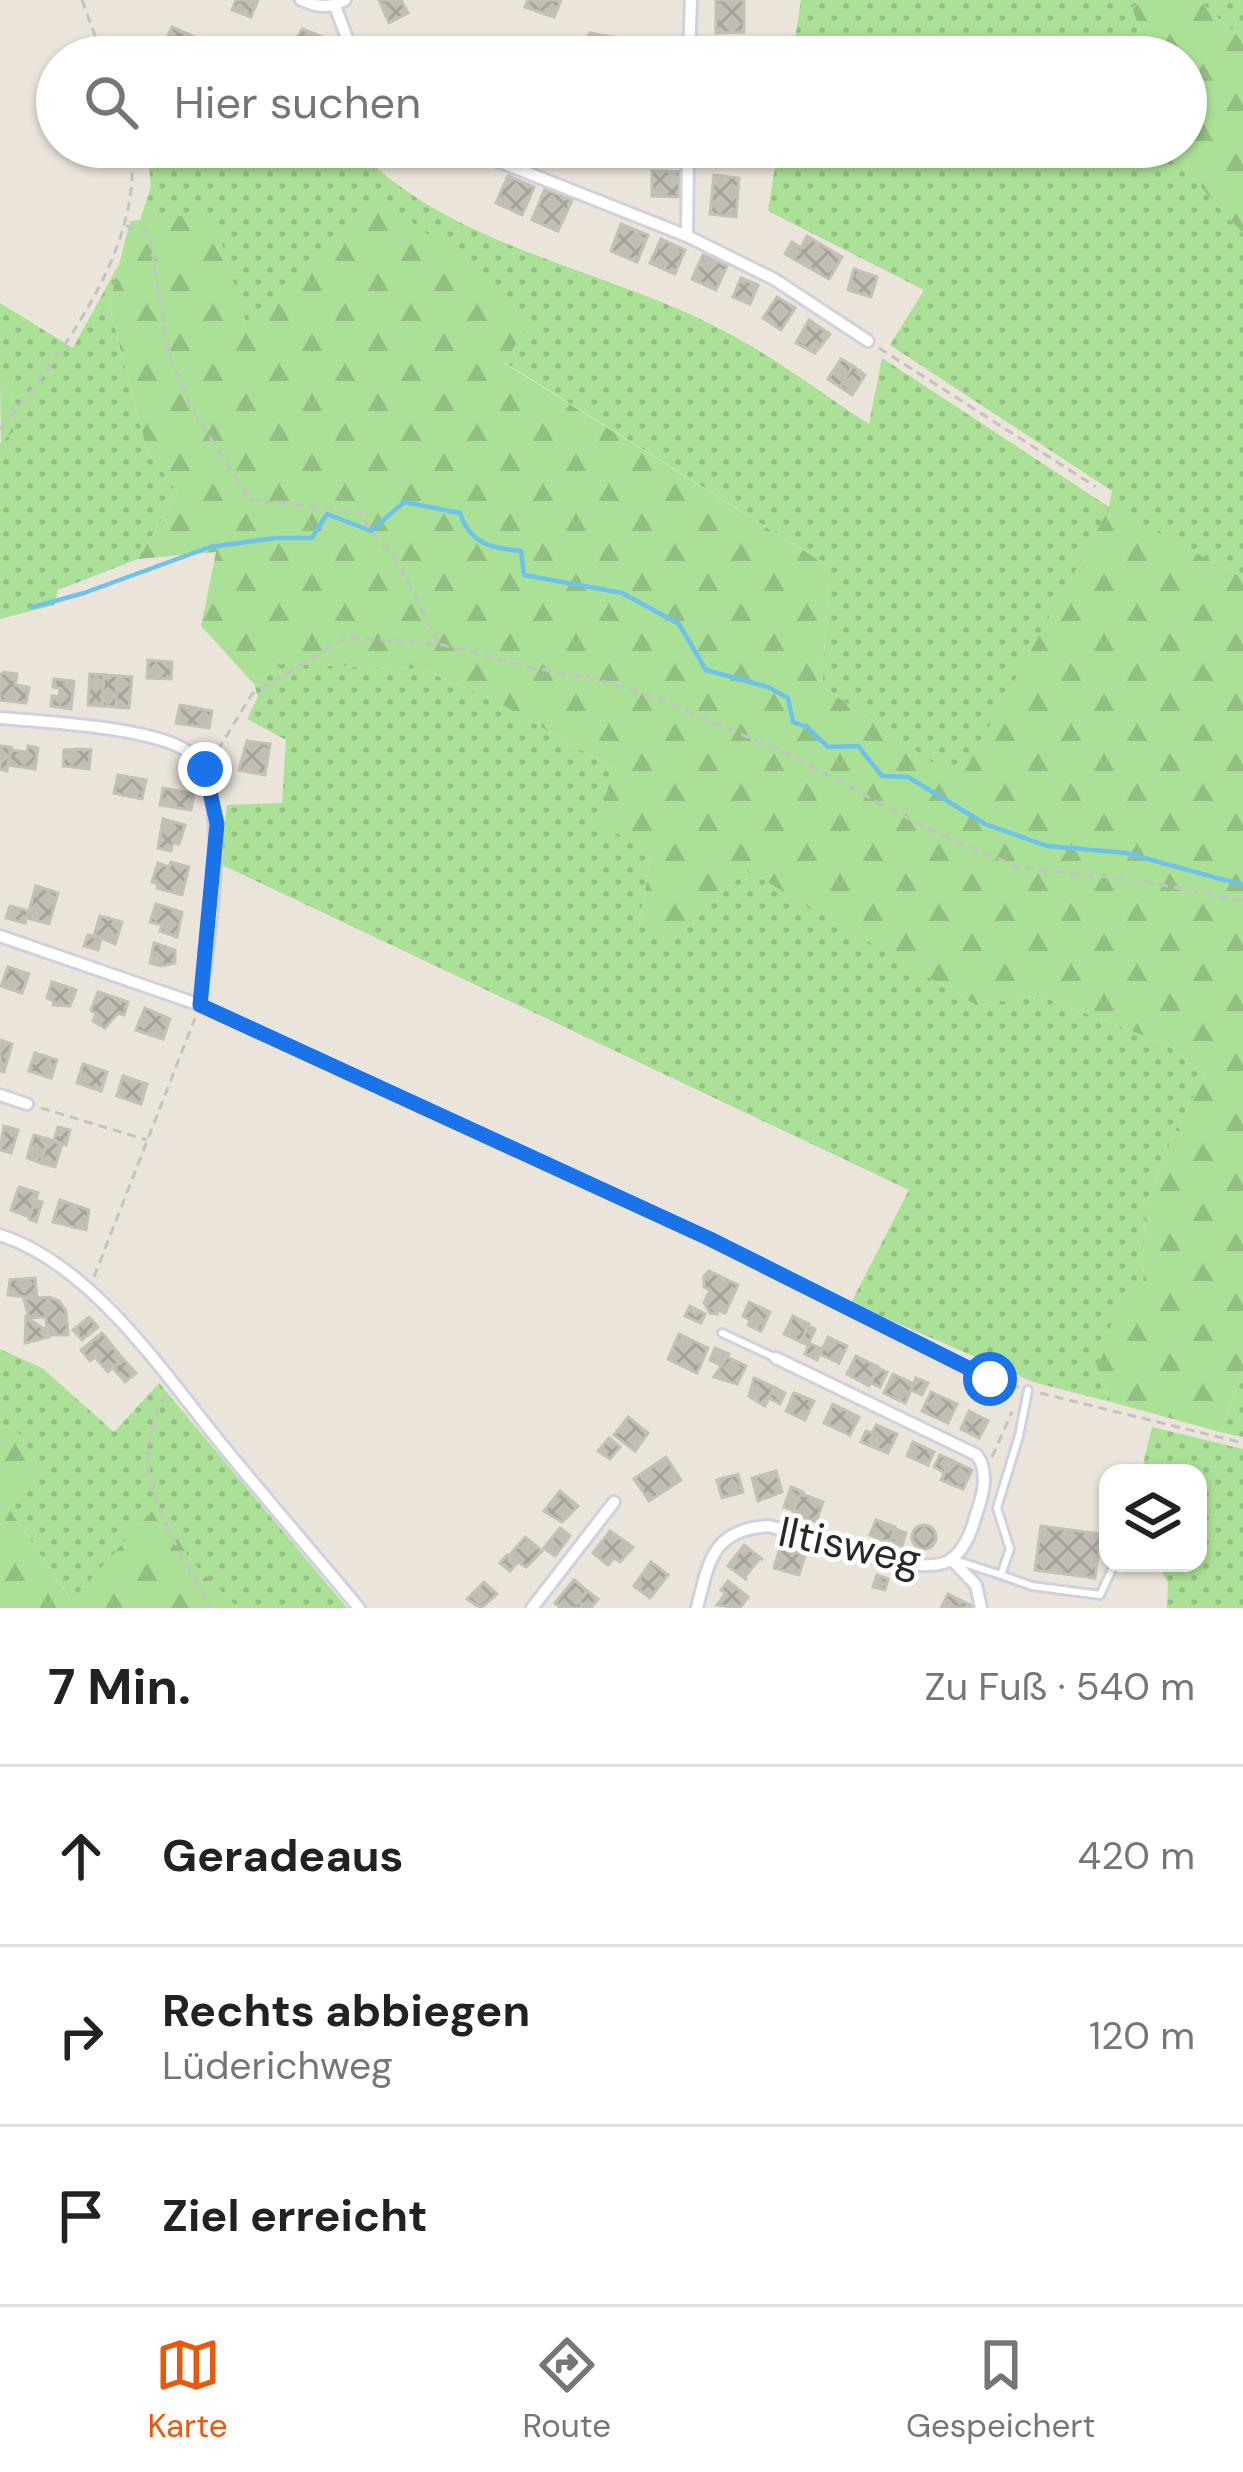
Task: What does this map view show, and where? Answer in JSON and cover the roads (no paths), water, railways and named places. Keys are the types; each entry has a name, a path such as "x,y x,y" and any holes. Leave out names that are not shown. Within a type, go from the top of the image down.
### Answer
{"street":[{"path":"302,0 316,7 340,3 349,36"},
{"path":"690,36 691,0"},
{"path":"515,168 687,236 774,279 868,341"},
{"path":"687,236 688,168"},
{"path":"0,718 154,738 186,750 205,769 217,824 200,1005 0,936"},
{"path":"0,1095 27,1104"},
{"path":"0,1235 52,1259 87,1289 175,1384 359,1608"},
{"name":"Iltisweg","path":"697,1608 708,1563 731,1532 769,1526 911,1566 938,1566 967,1541 976,1518 985,1480 984,1465 977,1455 776,1358"},
{"path":"532,1608 614,1502"},
{"path":"951,1559 976,1586 981,1608"}],"lane":[{"path":"722,1333 776,1358"},
{"path":"1001,1575 1010,1549 997,1508 1019,1436 1024,1389"},
{"path":"951,1559 1032,1586 1100,1595 1111,1572"}],"waterway":[{"path":"33,607 210,547 312,538 327,514 371,531 404,502 460,513 476,538 521,551 524,575 622,593 679,624 706,670 768,687 788,698 793,722 807,727 828,747 858,746 882,776 908,777 985,824 1047,846 1126,853 1243,885"}]}
